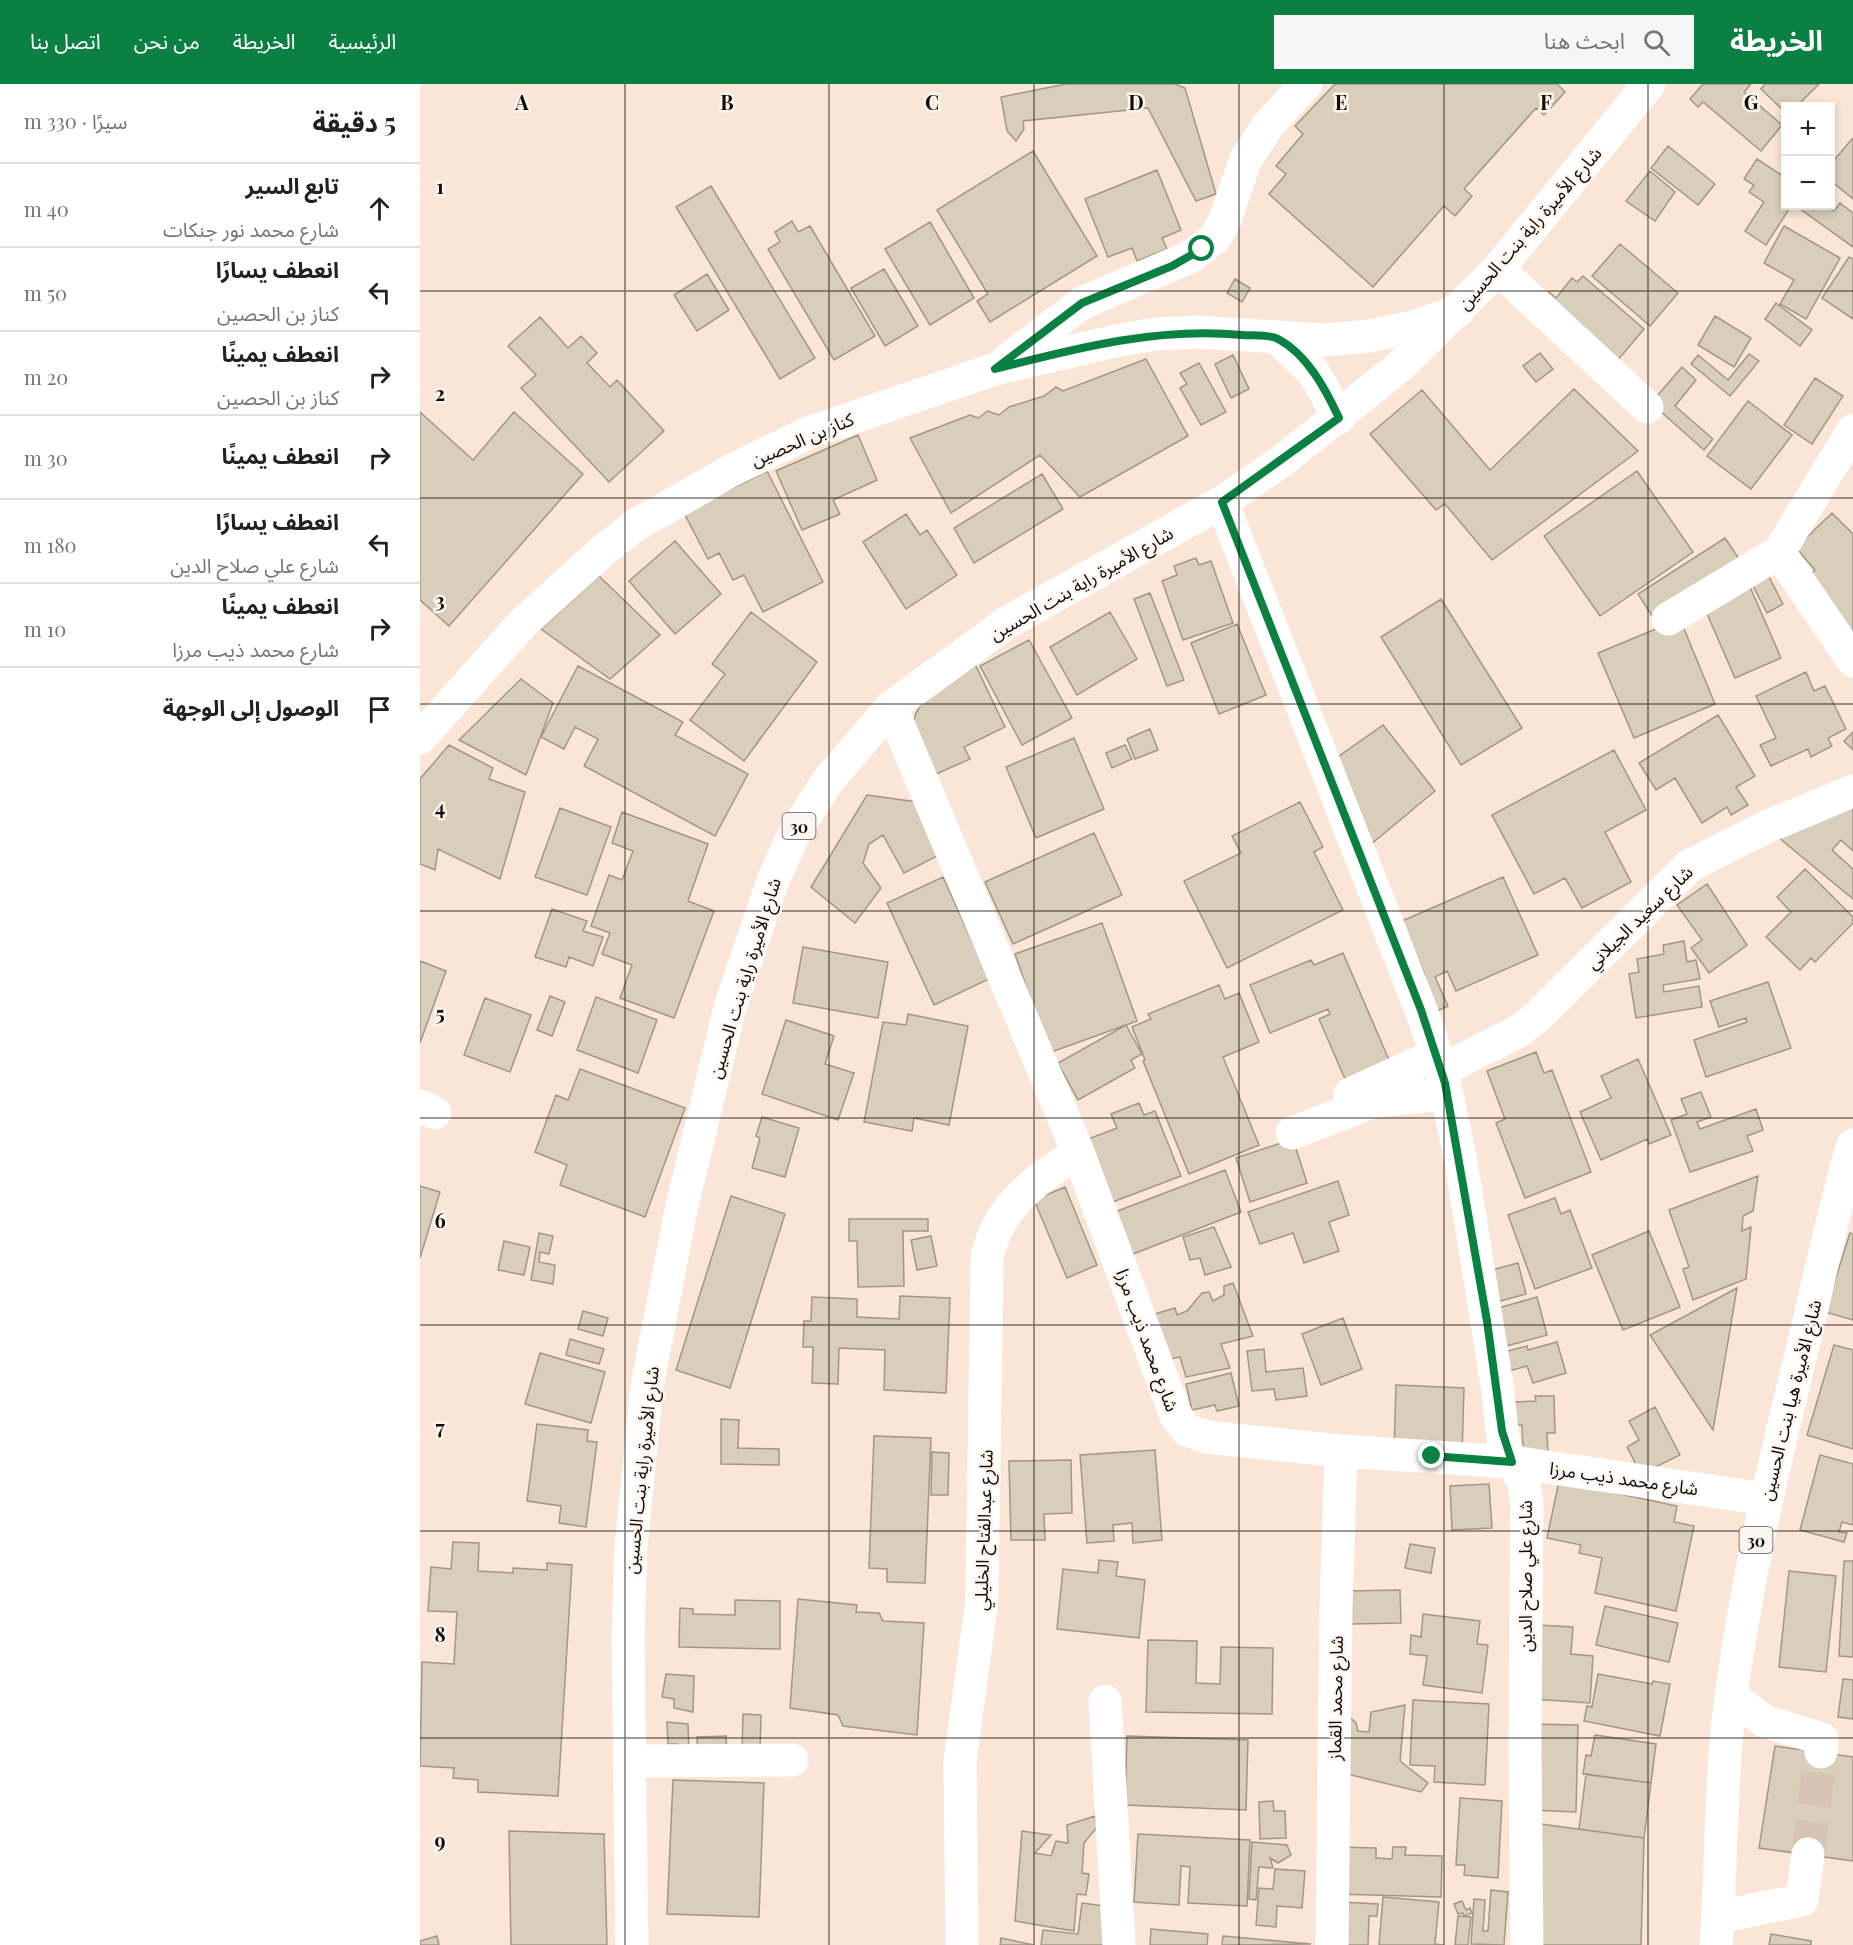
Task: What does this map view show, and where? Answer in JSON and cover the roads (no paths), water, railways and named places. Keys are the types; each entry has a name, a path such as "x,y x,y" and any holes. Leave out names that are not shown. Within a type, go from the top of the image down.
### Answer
{"street":[{"path":"995,369 1082,303 1190,257 1209,243 1225,220 1238,175 1252,149 1268,125 1306,84"},
{"name":"شارع الأميرة راية بنت الحسين","path":"632,1945 628,1637 631,1547 644,1409 681,1210 730,1007 774,878 792,839 827,782 891,707 1008,622 1222,502 1339,418 1400,366 1498,269 1649,84"},
{"path":"1498,269 1647,407"},
{"name":"كناز بن الحصين","path":"420,738 523,623 573,576 636,525 732,470 808,432 995,369 1074,349 1156,334 1197,332 1323,340 1370,336 1415,326 1458,311"},
{"path":"1277,338 1314,374 1339,418"},
{"path":"1668,619 1779,552 1853,430"},
{"name":"شارع علي صلاح الدين","path":"1222,502 1421,1010 1442,1073 1487,1321 1502,1431 1512,1462 1523,1482 1527,1503 1525,1709 1527,1945"},
{"path":"1779,552 1853,661"},
{"name":"شارع محمد ذيب مرزا","path":"891,707 1078,1152 1180,1422 1197,1435 1341,1451 1512,1462 1766,1499"},
{"name":"شارع سعيد الجيلاني","path":"1337,1100 1442,1073 1519,1031 1536,1018 1689,866 1766,827 1853,791"},
{"path":"1292,1133 1442,1073"},
{"name":"شارع الأميرة هيا بنت الحسين","path":"1717,1931 1722,1785 1731,1696 1766,1499 1818,1286 1833,1209 1853,1145"},
{"name":"شارع عبدالفتاح الخليلي","path":"962,1945 960,1761 982,1599 987,1257 994,1235 1010,1205 1032,1184 1078,1152"},
{"name":"شارع محمد القماز","path":"1332,1945 1336,1607 1341,1451"},
{"path":"1731,1696 1764,1721 1822,1738 1821,1752"},
{"path":"1105,1701 1119,1945"},
{"path":"630,1761 792,1760"},
{"path":"1717,1931 1802,1900 1808,1854"}],"tunnel":[{"path":"1808,1854 1821,1752"}]}
